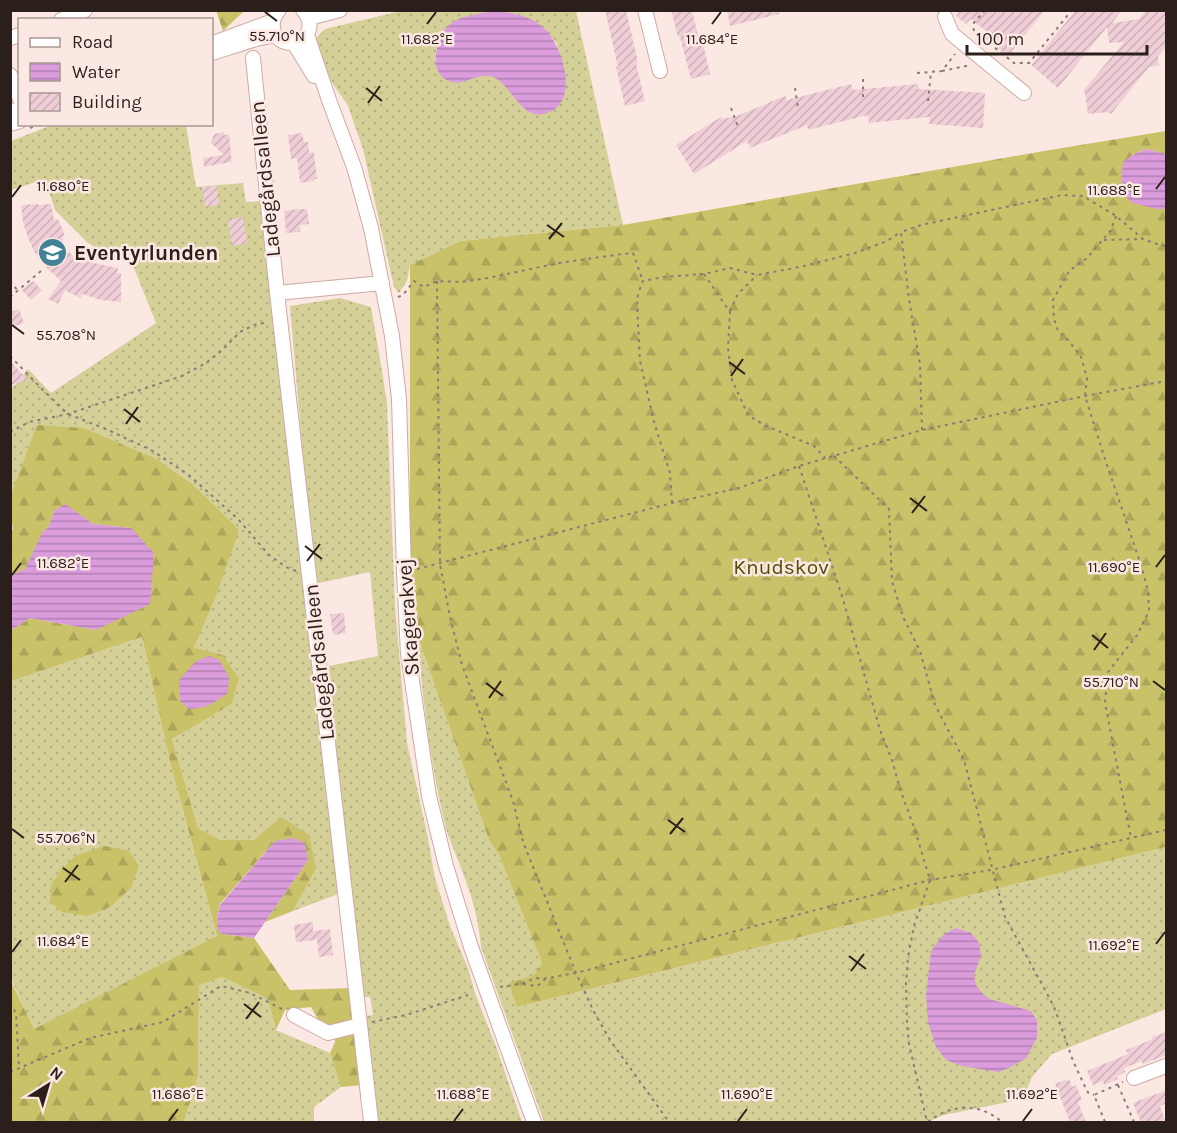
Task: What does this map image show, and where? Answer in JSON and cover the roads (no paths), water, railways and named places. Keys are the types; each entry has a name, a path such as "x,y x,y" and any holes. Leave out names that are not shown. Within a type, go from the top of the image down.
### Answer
{"street":[{"path":"66,18 85,10"},
{"path":"277,13 273,29 276,35 283,41 294,43 307,35 309,30 306,14 340,10"},
{"path":"645,10 660,71"},
{"path":"213,43 277,13"},
{"path":"945,17 952,34 1024,93"},
{"path":"213,53 276,35"},
{"name":"Skagerakvej","path":"307,35 354,167 371,228 392,336 399,399 408,654 429,796 446,866 471,947 534,1122"},
{"name":"Skagerakvej","path":"294,43 330,103"},
{"name":"Ladegårdsalleen","path":"253,58 277,293 371,1122"},
{"path":"10,75 18,94"},
{"path":"277,293 382,283"},
{"path":"294,1016 328,1033 360,1025"},
{"path":"1134,1078 1167,1066"}],"water":[{"path":"496,11 516,14 535,21 546,30 558,49 566,87 557,107 547,113 538,114 523,108 506,87 493,77 481,76 463,82 451,82 442,77 438,71 435,57 443,32 449,25 464,17"},
{"path":"1146,149 1166,154 1166,209 1133,203 1127,198 1121,184 1123,162"},
{"path":"65,504 93,524 131,528 154,553 150,604 96,630 30,618 13,629 11,628 11,575 25,569 42,533 49,526 54,511"},
{"path":"209,656 219,660 229,677 228,693 210,704 189,709 180,701 179,680 196,661"},
{"path":"293,838 305,843 308,860 254,938 222,934 218,930 217,920 220,905 275,841"},
{"path":"956,928 971,933 979,943 981,955 974,975 976,985 981,992 989,999 1031,1011 1037,1021 1037,1038 1026,1058 998,1072 962,1066 946,1060 936,1047 928,1022 926,995 931,951 943,935"}],"place":[{"name":"Eventyrlunden","path":"53,253"}],"park label":[{"name":"Knudskov","path":"781,567"}]}
